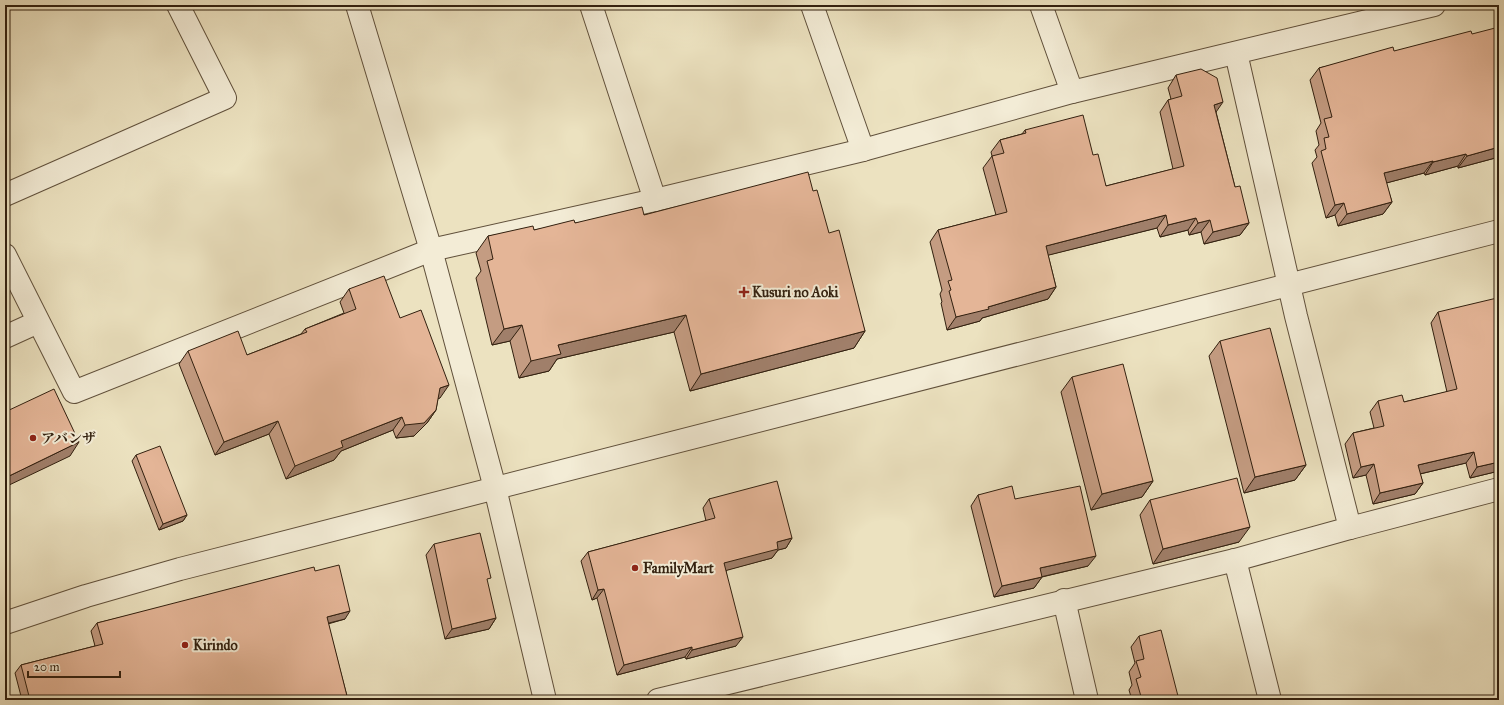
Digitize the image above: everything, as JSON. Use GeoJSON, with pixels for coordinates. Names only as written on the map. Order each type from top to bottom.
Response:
{"type":"FeatureCollection","features":[{"type":"Feature","properties":{"kind":"street"},"geometry":{"type":"LineString","coordinates":[[5,195],[224,98],[178,5]]}},
{"type":"Feature","properties":{"kind":"street"},"geometry":{"type":"LineString","coordinates":[[357,5],[431,250],[495,488],[545,700]]}},
{"type":"Feature","properties":{"kind":"street"},"geometry":{"type":"LineString","coordinates":[[591,5],[655,200]]}},
{"type":"Feature","properties":{"kind":"street"},"geometry":{"type":"LineString","coordinates":[[812,5],[863,150]]}},
{"type":"Feature","properties":{"kind":"street"},"geometry":{"type":"LineString","coordinates":[[1041,5],[1072,92]]}},
{"type":"Feature","properties":{"kind":"street"},"geometry":{"type":"LineString","coordinates":[[5,256],[74,392],[431,250],[655,200],[863,150],[1072,92],[1434,5]]}},
{"type":"Feature","properties":{"kind":"street"},"geometry":{"type":"LineString","coordinates":[[1236,53],[1288,285],[1350,528]]}},
{"type":"Feature","properties":{"kind":"street"},"geometry":{"type":"LineString","coordinates":[[5,623],[86,596],[180,569],[1499,231]]}},
{"type":"Feature","properties":{"kind":"street"},"geometry":{"type":"LineString","coordinates":[[5,337],[38,322]]}},
{"type":"Feature","properties":{"kind":"street"},"geometry":{"type":"LineString","coordinates":[[658,700],[1064,600],[1235,560],[1499,489]]}},
{"type":"Feature","properties":{"kind":"street"},"geometry":{"type":"LineString","coordinates":[[1235,560],[1270,700]]}},
{"type":"Feature","properties":{"kind":"street"},"geometry":{"type":"LineString","coordinates":[[1064,600],[1087,700]]}},
{"type":"Feature","properties":{"kind":"building"},"geometry":{"type":"Polygon","coordinates":[[[1499,27],[1499,147],[1467,156],[1466,154],[1384,173],[1392,202],[1347,214],[1344,203],[1335,205],[1321,151],[1326,149],[1324,138],[1329,137],[1324,119],[1332,117],[1319,68],[1393,47],[1394,51],[1471,31],[1472,34],[1499,27]]]}},
{"type":"Feature","properties":{"kind":"building"},"geometry":{"type":"Polygon","coordinates":[[[1201,69],[1217,78],[1223,102],[1214,105],[1235,187],[1240,186],[1249,223],[1213,232],[1210,220],[1198,223],[1196,218],[1168,225],[1166,215],[1046,246],[1056,287],[988,307],[989,309],[956,317],[949,291],[951,290],[948,281],[952,280],[938,230],[1007,212],[992,156],[1004,153],[1000,140],[1026,133],[1025,130],[1083,115],[1093,155],[1098,154],[1106,186],[1184,166],[1168,100],[1182,96],[1176,75],[1201,69]]]}},
{"type":"Feature","properties":{"kind":"building"},"geometry":{"type":"Polygon","coordinates":[[[808,172],[813,191],[817,190],[829,233],[839,230],[865,331],[701,374],[686,315],[558,345],[561,354],[531,361],[522,325],[504,329],[487,261],[493,259],[488,236],[533,226],[534,230],[574,220],[575,223],[642,207],[644,215],[808,172]]]}},
{"type":"Feature","properties":{"kind":"building"},"geometry":{"type":"Polygon","coordinates":[[[384,276],[400,318],[421,310],[449,385],[440,388],[436,410],[424,423],[405,425],[402,417],[341,441],[343,447],[295,466],[278,421],[224,442],[188,351],[238,331],[247,355],[307,332],[305,329],[356,309],[349,289],[384,276]]]}},
{"type":"Feature","properties":{"kind":"building"},"geometry":{"type":"Polygon","coordinates":[[[1497,298],[1499,304],[1499,462],[1477,467],[1474,452],[1418,465],[1423,483],[1380,493],[1374,464],[1361,467],[1353,433],[1384,426],[1378,401],[1402,395],[1404,402],[1457,389],[1438,312],[1497,298]]]}},
{"type":"Feature","properties":{"kind":"building"},"geometry":{"type":"Polygon","coordinates":[[[1270,328],[1306,465],[1255,477],[1220,341],[1270,328]]]}},
{"type":"Feature","properties":{"kind":"building"},"geometry":{"type":"Polygon","coordinates":[[[1123,364],[1153,481],[1102,494],[1072,377],[1123,364]]]}},
{"type":"Feature","properties":{"kind":"building","name":"アバンザ"},"geometry":{"type":"Polygon","coordinates":[[[54,389],[79,442],[5,478],[5,412],[54,389]]]}},
{"type":"Feature","properties":{"kind":"building"},"geometry":{"type":"Polygon","coordinates":[[[160,446],[187,515],[163,524],[136,455],[160,446]]]}},
{"type":"Feature","properties":{"kind":"building"},"geometry":{"type":"Polygon","coordinates":[[[1237,478],[1250,527],[1163,549],[1150,500],[1237,478]]]}},
{"type":"Feature","properties":{"kind":"building"},"geometry":{"type":"Polygon","coordinates":[[[777,481],[792,538],[777,542],[778,549],[724,563],[743,637],[692,650],[692,647],[624,665],[604,589],[598,590],[588,552],[715,518],[709,499],[777,481]]]}},
{"type":"Feature","properties":{"kind":"building"},"geometry":{"type":"Polygon","coordinates":[[[1012,486],[1015,499],[1080,486],[1096,556],[1040,568],[1042,577],[1002,586],[978,495],[1012,486]]]}},
{"type":"Feature","properties":{"kind":"building"},"geometry":{"type":"Polygon","coordinates":[[[480,533],[491,578],[487,579],[496,618],[452,629],[434,544],[480,533]]]}},
{"type":"Feature","properties":{"kind":"building"},"geometry":{"type":"Polygon","coordinates":[[[339,565],[350,611],[327,617],[348,700],[30,700],[21,665],[103,644],[97,623],[314,567],[315,571],[339,565]]]}},
{"type":"Feature","properties":{"kind":"building"},"geometry":{"type":"Polygon","coordinates":[[[1161,630],[1179,700],[1142,700],[1136,679],[1141,677],[1136,661],[1144,659],[1139,636],[1161,630]]]}},
{"type":"Feature","properties":{"kind":"place","name":"Kusuri no Aoki"},"geometry":{"type":"Point","coordinates":[744,292]}},
{"type":"Feature","properties":{"kind":"place","name":"アバンザ"},"geometry":{"type":"Point","coordinates":[33,438]}},
{"type":"Feature","properties":{"kind":"place","name":"FamilyMart"},"geometry":{"type":"Point","coordinates":[635,568]}},
{"type":"Feature","properties":{"kind":"place","name":"Kirindo"},"geometry":{"type":"Point","coordinates":[185,645]}}]}
